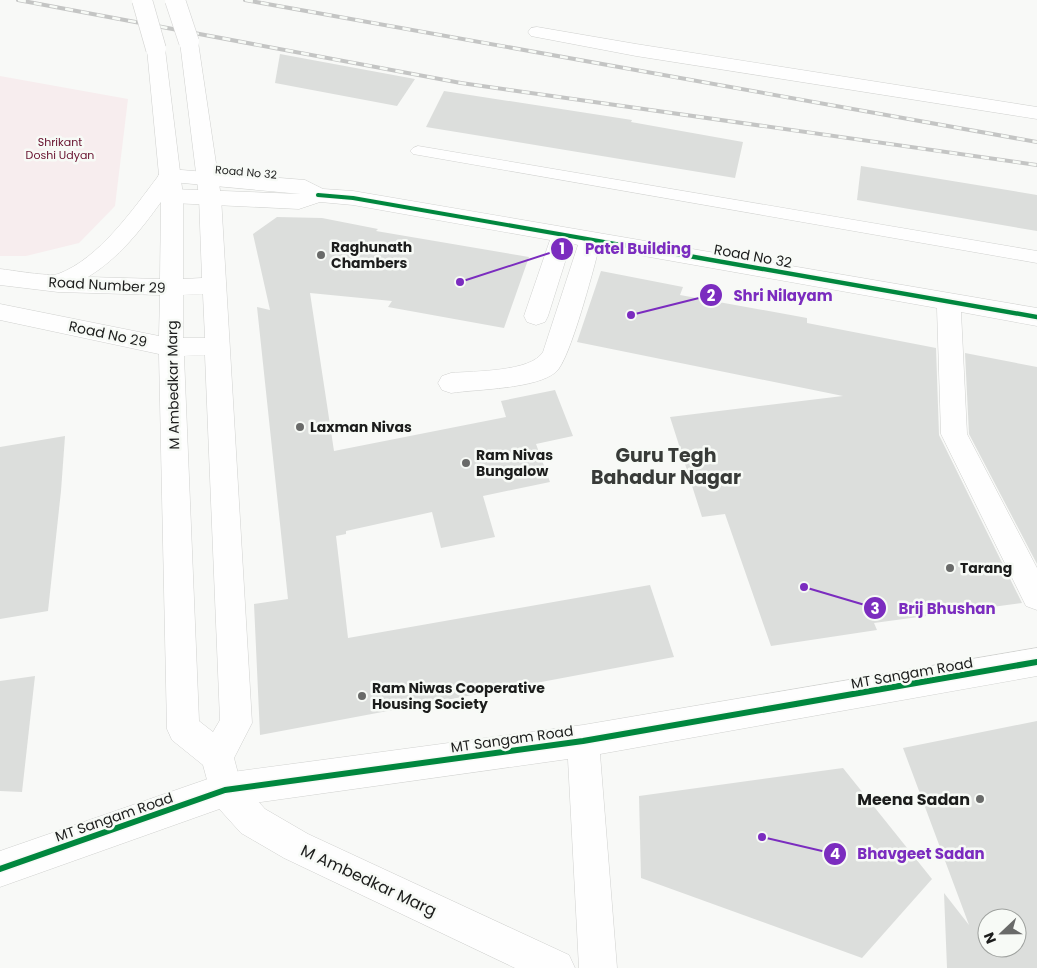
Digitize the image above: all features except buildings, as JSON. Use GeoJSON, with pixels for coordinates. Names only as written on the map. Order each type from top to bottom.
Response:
{"type":"FeatureCollection","features":[{"type":"Feature","properties":{"kind":"street","name":"M Ambedkar Marg"},"geometry":{"type":"LineString","coordinates":[[142,0],[156,49],[171,186],[171,348],[183,729],[217,756],[225,790],[253,821],[296,846],[556,968]]}},
{"type":"Feature","properties":{"kind":"street"},"geometry":{"type":"LineString","coordinates":[[175,0],[189,42],[209,188],[236,723],[217,756]]}},
{"type":"Feature","properties":{"kind":"street"},"geometry":{"type":"LineString","coordinates":[[537,32],[636,50],[1037,113]]}},
{"type":"Feature","properties":{"kind":"street"},"geometry":{"type":"LineString","coordinates":[[58,284],[97,261],[171,186]]}},
{"type":"Feature","properties":{"kind":"street","name":"Road No 32"},"geometry":{"type":"LineString","coordinates":[[171,186],[209,188],[305,187],[318,195],[352,198],[1037,317]]}},
{"type":"Feature","properties":{"kind":"street"},"geometry":{"type":"LineString","coordinates":[[536,316],[563,235]]}},
{"type":"Feature","properties":{"kind":"street"},"geometry":{"type":"LineString","coordinates":[[579,326],[597,241]]}},
{"type":"Feature","properties":{"kind":"street"},"geometry":{"type":"LineString","coordinates":[[451,383],[530,374],[548,365],[555,354],[597,241]]}},
{"type":"Feature","properties":{"kind":"street","name":"Road Number 29"},"geometry":{"type":"LineString","coordinates":[[0,277],[58,284],[171,288],[214,286]]}},
{"type":"Feature","properties":{"kind":"street"},"geometry":{"type":"LineString","coordinates":[[949,301],[954,434],[1037,597]]}},
{"type":"Feature","properties":{"kind":"street","name":"Road No 29"},"geometry":{"type":"LineString","coordinates":[[0,312],[171,348],[217,346]]}},
{"type":"Feature","properties":{"kind":"street","name":"MT Sangam Road"},"geometry":{"type":"LineString","coordinates":[[0,870],[225,790],[583,741],[1037,662]]}},
{"type":"Feature","properties":{"kind":"street"},"geometry":{"type":"LineString","coordinates":[[583,741],[598,968]]}},
{"type":"Feature","properties":{"kind":"lane"},"geometry":{"type":"LineString","coordinates":[[418,151],[1037,257]]}},
{"type":"Feature","properties":{"kind":"green space","name":"Shrikant Doshi Udyan"},"geometry":{"type":"Polygon","coordinates":[[[0,76],[128,99],[115,206],[79,243],[26,256],[0,256],[0,76]]]}},
{"type":"Feature","properties":{"kind":"railway"},"geometry":{"type":"LineString","coordinates":[[18,0],[461,83],[1037,165]]}},
{"type":"Feature","properties":{"kind":"railway"},"geometry":{"type":"LineString","coordinates":[[245,0],[1037,142]]}},
{"type":"Feature","properties":{"kind":"cycle path"},"geometry":{"type":"LineString","coordinates":[[318,195],[353,198],[1037,317]]}},
{"type":"Feature","properties":{"kind":"cycle path"},"geometry":{"type":"LineString","coordinates":[[0,869],[225,790],[583,741],[1037,662]]}},
{"type":"Feature","properties":{"kind":"place","name":"Raghunath Chambers"},"geometry":{"type":"Point","coordinates":[321,255]}},
{"type":"Feature","properties":{"kind":"place","name":"Patel Building"},"geometry":{"type":"Point","coordinates":[460,282]}},
{"type":"Feature","properties":{"kind":"place","name":"Shri Nilayam"},"geometry":{"type":"Point","coordinates":[631,315]}},
{"type":"Feature","properties":{"kind":"place","name":"Laxman Nivas"},"geometry":{"type":"Point","coordinates":[300,427]}},
{"type":"Feature","properties":{"kind":"place","name":"Ram Nivas Bungalow"},"geometry":{"type":"Point","coordinates":[466,463]}},
{"type":"Feature","properties":{"kind":"place","name":"Tarang"},"geometry":{"type":"Point","coordinates":[950,568]}},
{"type":"Feature","properties":{"kind":"place","name":"Brij Bhushan"},"geometry":{"type":"Point","coordinates":[804,587]}},
{"type":"Feature","properties":{"kind":"place","name":"Ram Niwas Cooperative Housing Society"},"geometry":{"type":"Point","coordinates":[362,696]}},
{"type":"Feature","properties":{"kind":"place","name":"Meena Sadan"},"geometry":{"type":"Point","coordinates":[980,799]}},
{"type":"Feature","properties":{"kind":"place","name":"Bhavgeet Sadan"},"geometry":{"type":"Point","coordinates":[762,837]}},
{"type":"Feature","properties":{"kind":"district","name":"Guru Tegh Bahadur Nagar"},"geometry":{"type":"Point","coordinates":[666,466]}}]}
